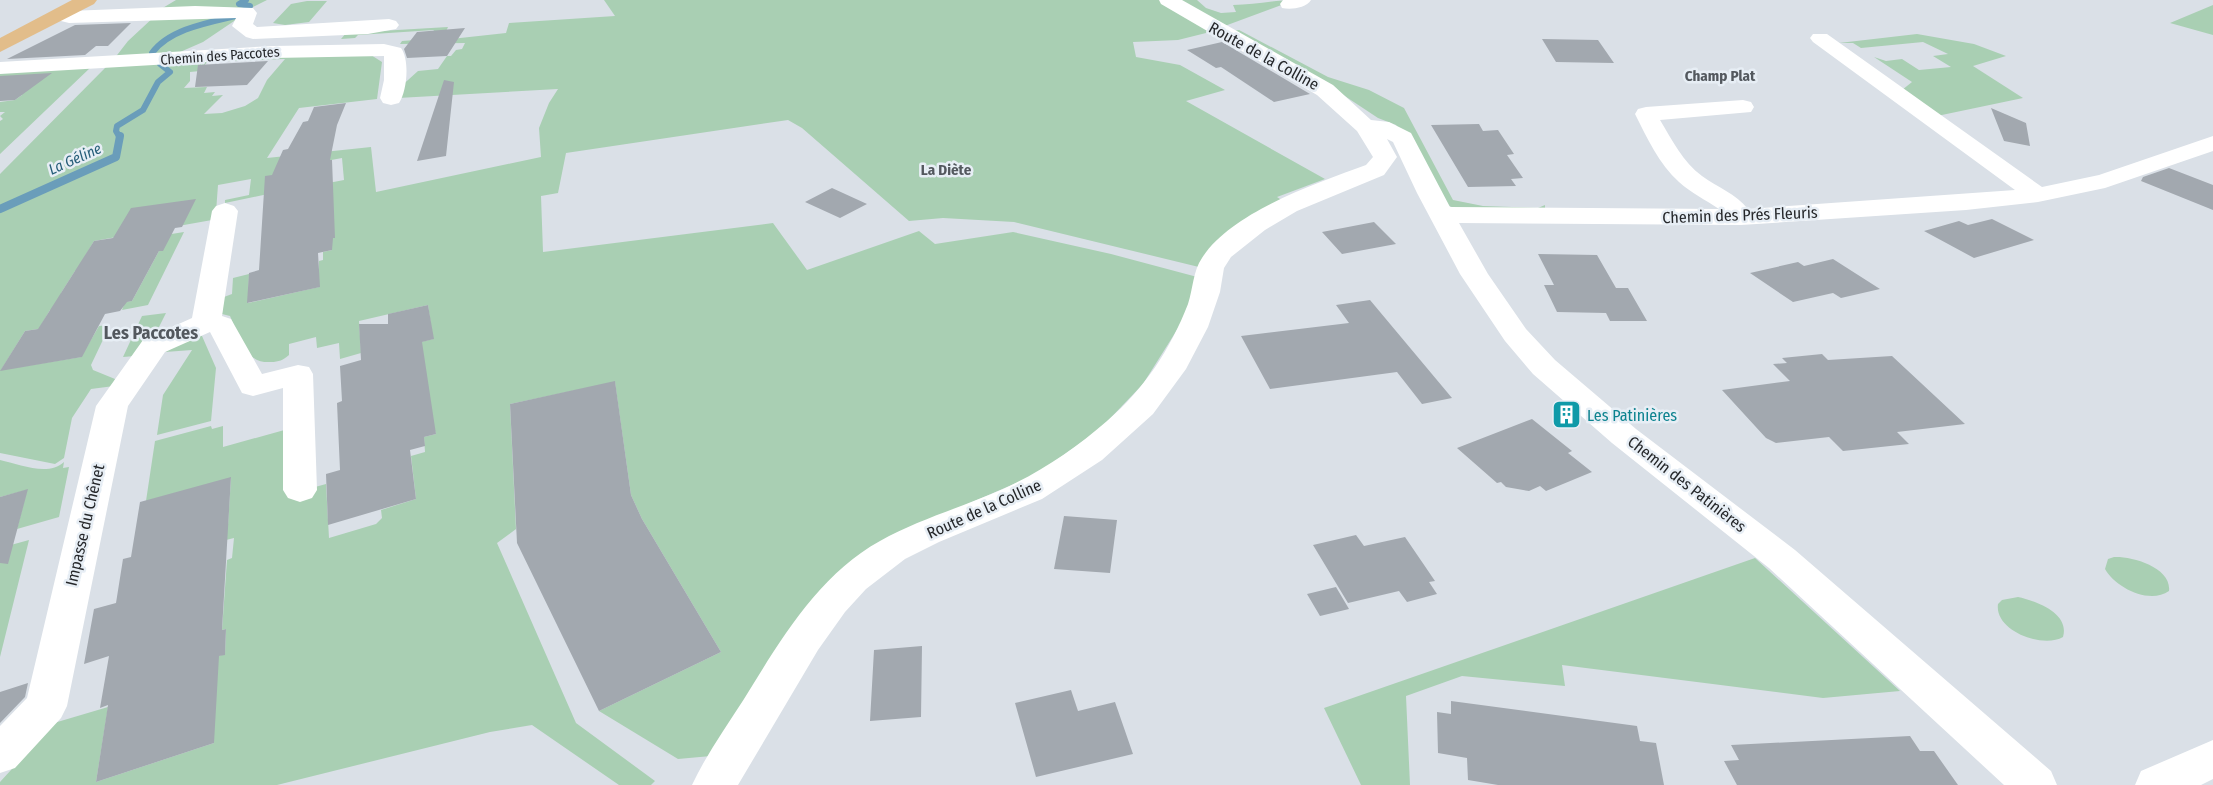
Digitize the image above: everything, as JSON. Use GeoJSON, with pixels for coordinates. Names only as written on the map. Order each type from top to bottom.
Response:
{"type":"FeatureCollection","features":[{"type":"Feature","properties":{"kind":"main road"},"geometry":{"type":"LineString","coordinates":[[0,46],[87,0]]}},
{"type":"Feature","properties":{"kind":"street","name":"Route de la Colline"},"geometry":{"type":"LineString","coordinates":[[714,785],[772,689],[820,616],[855,578],[876,561],[909,542],[1015,498],[1050,480],[1089,453],[1130,417],[1159,387],[1187,343],[1208,286],[1213,261],[1219,255],[1258,222],[1286,206],[1310,194],[1375,170],[1381,165],[1385,157],[1384,152],[1365,126],[1333,97],[1299,73],[1168,0]]}},
{"type":"Feature","properties":{"kind":"street"},"geometry":{"type":"LineString","coordinates":[[60,15],[246,12],[248,13],[242,26],[253,33],[389,25]]}},
{"type":"Feature","properties":{"kind":"street"},"geometry":{"type":"LineString","coordinates":[[1820,38],[2038,195]]}},
{"type":"Feature","properties":{"kind":"street","name":"Chemin des Paccotes"},"geometry":{"type":"LineString","coordinates":[[0,68],[273,52],[384,50],[394,52],[395,80],[391,98]]}},
{"type":"Feature","properties":{"kind":"street"},"geometry":{"type":"LineString","coordinates":[[1741,217],[1735,207],[1688,177],[1666,151],[1646,114],[1743,107]]}},
{"type":"Feature","properties":{"kind":"street","name":"Chemin des Patinières"},"geometry":{"type":"LineString","coordinates":[[1365,126],[1381,127],[1403,138],[1441,216],[1474,274],[1515,335],[1552,375],[1624,436],[1782,559],[2035,785]]}},
{"type":"Feature","properties":{"kind":"street","name":"Chemin des Prés Fleuris"},"geometry":{"type":"LineString","coordinates":[[1441,216],[1741,217],[1921,206],[2038,195],[2105,181],[2213,143]]}},
{"type":"Feature","properties":{"kind":"street"},"geometry":{"type":"LineString","coordinates":[[225,211],[206,324],[221,325],[253,386],[298,374],[300,490]]}},
{"type":"Feature","properties":{"kind":"street","name":"Impasse du Chênet"},"geometry":{"type":"LineString","coordinates":[[0,755],[46,706],[112,406],[154,346],[191,328],[206,324]]}},
{"type":"Feature","properties":{"kind":"street"},"geometry":{"type":"LineString","coordinates":[[2157,785],[2213,759]]}},
{"type":"Feature","properties":{"kind":"green space"},"geometry":{"type":"Polygon","coordinates":[[[176,0],[267,0],[249,9],[161,9],[176,0]]]}},
{"type":"Feature","properties":{"kind":"green space"},"geometry":{"type":"Polygon","coordinates":[[[604,0],[1160,0],[1214,31],[1178,40],[1133,42],[1136,57],[1180,65],[1225,90],[1186,101],[1325,179],[1277,197],[1283,201],[1203,268],[1014,222],[943,218],[909,221],[802,128],[788,120],[566,153],[558,193],[541,196],[543,252],[773,223],[807,270],[919,231],[935,244],[1013,232],[1111,254],[1201,278],[1192,306],[1143,384],[1100,429],[1037,474],[896,535],[711,756],[678,759],[599,711],[721,652],[642,519],[631,495],[615,382],[510,404],[516,529],[497,543],[576,723],[655,781],[651,785],[619,785],[532,725],[490,732],[277,785],[0,785],[0,782],[54,723],[108,707],[96,782],[214,743],[212,658],[225,654],[226,629],[222,630],[227,560],[232,558],[234,538],[222,541],[228,525],[231,478],[146,501],[155,441],[211,426],[212,429],[223,426],[223,447],[288,429],[286,495],[326,484],[329,538],[376,524],[382,518],[381,510],[416,499],[411,456],[425,452],[424,437],[436,434],[409,345],[433,339],[428,305],[359,321],[361,353],[340,359],[339,343],[317,348],[316,337],[289,344],[289,355],[274,362],[262,361],[249,354],[230,316],[222,314],[224,297],[232,294],[233,278],[249,274],[248,303],[319,287],[319,261],[323,260],[323,252],[332,250],[323,184],[344,180],[342,158],[283,169],[282,191],[225,203],[225,200],[249,195],[251,179],[218,185],[216,212],[212,220],[94,241],[85,256],[85,269],[75,271],[61,293],[61,309],[50,310],[40,327],[57,326],[25,331],[1,370],[81,357],[99,326],[110,325],[91,365],[93,370],[115,379],[114,386],[91,389],[72,418],[64,458],[55,464],[0,453],[0,174],[107,66],[194,60],[192,64],[207,62],[200,71],[190,72],[190,81],[184,88],[207,87],[204,93],[215,92],[212,96],[223,95],[204,114],[222,113],[245,106],[258,98],[267,80],[285,59],[228,61],[230,58],[371,55],[382,62],[377,99],[299,108],[267,158],[371,147],[376,192],[541,157],[539,128],[549,103],[558,89],[398,98],[398,89],[418,71],[438,69],[447,56],[462,49],[465,43],[400,44],[402,41],[429,39],[434,30],[358,35],[355,38],[341,39],[346,33],[448,27],[442,40],[506,33],[509,23],[615,16],[604,0]]]}},
{"type":"Feature","properties":{"kind":"green space"},"geometry":{"type":"Polygon","coordinates":[[[1176,0],[1197,0],[1206,8],[1221,13],[1236,12],[1233,5],[1295,0],[1222,27],[1176,0]]]}},
{"type":"Feature","properties":{"kind":"green space"},"geometry":{"type":"Polygon","coordinates":[[[327,1],[309,22],[285,25],[273,23],[291,4],[327,1]]]}},
{"type":"Feature","properties":{"kind":"green space"},"geometry":{"type":"Polygon","coordinates":[[[2213,5],[2213,35],[2170,23],[2213,5]]]}},
{"type":"Feature","properties":{"kind":"green space"},"geometry":{"type":"Polygon","coordinates":[[[156,15],[243,15],[203,42],[171,56],[114,59],[128,41],[156,15]]]}},
{"type":"Feature","properties":{"kind":"green space"},"geometry":{"type":"Polygon","coordinates":[[[1239,30],[1328,77],[1369,90],[1404,108],[1453,200],[1483,206],[1538,208],[1545,205],[1545,208],[1540,210],[1454,208],[1447,205],[1396,125],[1378,118],[1310,73],[1233,31],[1239,30]]]}},
{"type":"Feature","properties":{"kind":"green space"},"geometry":{"type":"Polygon","coordinates":[[[1917,34],[1974,44],[2006,56],[1973,66],[2023,98],[1937,116],[1902,90],[1912,82],[1874,57],[1886,61],[1902,59],[1919,70],[1951,67],[1933,56],[1948,54],[1923,42],[1861,48],[1853,43],[1839,43],[1917,34]]]}},
{"type":"Feature","properties":{"kind":"green space"},"geometry":{"type":"Polygon","coordinates":[[[91,67],[0,154],[0,121],[3,119],[0,116],[5,112],[0,112],[0,102],[15,100],[22,95],[0,96],[0,71],[91,67]]]}},
{"type":"Feature","properties":{"kind":"green space"},"geometry":{"type":"Polygon","coordinates":[[[184,232],[148,305],[122,310],[125,302],[132,301],[159,251],[163,250],[159,236],[184,232]]]}},
{"type":"Feature","properties":{"kind":"green space"},"geometry":{"type":"Polygon","coordinates":[[[166,313],[158,329],[160,335],[135,356],[123,357],[142,316],[166,313]]]}},
{"type":"Feature","properties":{"kind":"green space"},"geometry":{"type":"Polygon","coordinates":[[[197,335],[202,336],[216,368],[211,421],[157,435],[163,395],[192,350],[165,352],[197,335]]]}},
{"type":"Feature","properties":{"kind":"green space"},"geometry":{"type":"Polygon","coordinates":[[[0,460],[42,469],[50,469],[64,462],[63,468],[69,467],[59,517],[17,529],[27,490],[0,497],[0,460]]]}},
{"type":"Feature","properties":{"kind":"green space"},"geometry":{"type":"Polygon","coordinates":[[[29,540],[0,657],[0,548],[29,540]]]}},
{"type":"Feature","properties":{"kind":"green space"},"geometry":{"type":"Polygon","coordinates":[[[2114,557],[2140,561],[2157,569],[2164,575],[2169,591],[2152,596],[2124,588],[2105,569],[2108,559],[2114,557]]]}},
{"type":"Feature","properties":{"kind":"green space"},"geometry":{"type":"Polygon","coordinates":[[[1755,558],[1900,691],[1823,698],[1562,665],[1565,686],[1462,676],[1406,696],[1410,785],[1361,785],[1324,708],[1755,558]]]}},
{"type":"Feature","properties":{"kind":"green space"},"geometry":{"type":"Polygon","coordinates":[[[2018,597],[2042,605],[2057,615],[2064,629],[2063,637],[2044,641],[2033,639],[2021,635],[2004,622],[1999,614],[1998,604],[2002,600],[2018,597]]]}},
{"type":"Feature","properties":{"kind":"building"},"geometry":{"type":"Polygon","coordinates":[[[131,23],[108,46],[96,46],[85,55],[7,59],[75,25],[131,23]]]}},
{"type":"Feature","properties":{"kind":"building"},"geometry":{"type":"Polygon","coordinates":[[[465,28],[447,56],[407,58],[404,49],[417,32],[465,28]]]}},
{"type":"Feature","properties":{"kind":"building"},"geometry":{"type":"Polygon","coordinates":[[[1542,39],[1598,40],[1614,63],[1556,62],[1542,39]]]}},
{"type":"Feature","properties":{"kind":"building"},"geometry":{"type":"Polygon","coordinates":[[[1222,42],[1310,94],[1274,102],[1221,67],[1216,68],[1187,50],[1222,42]]]}},
{"type":"Feature","properties":{"kind":"building"},"geometry":{"type":"Polygon","coordinates":[[[268,61],[247,85],[195,87],[198,65],[268,61]]]}},
{"type":"Feature","properties":{"kind":"building"},"geometry":{"type":"Polygon","coordinates":[[[52,73],[15,100],[0,101],[0,76],[52,73]]]}},
{"type":"Feature","properties":{"kind":"building"},"geometry":{"type":"Polygon","coordinates":[[[444,80],[454,82],[446,156],[417,161],[444,80]]]}},
{"type":"Feature","properties":{"kind":"building"},"geometry":{"type":"Polygon","coordinates":[[[346,103],[337,125],[330,160],[332,160],[335,238],[333,238],[332,250],[318,253],[320,287],[247,303],[249,273],[259,270],[265,176],[272,175],[283,150],[288,149],[303,122],[308,121],[314,107],[346,103]]]}},
{"type":"Feature","properties":{"kind":"building"},"geometry":{"type":"Polygon","coordinates":[[[1991,108],[2026,123],[2030,146],[2004,141],[1991,108]]]}},
{"type":"Feature","properties":{"kind":"building"},"geometry":{"type":"Polygon","coordinates":[[[1479,124],[1483,131],[1498,130],[1514,154],[1507,155],[1523,178],[1511,179],[1516,186],[1468,187],[1431,125],[1479,124]]]}},
{"type":"Feature","properties":{"kind":"building"},"geometry":{"type":"Polygon","coordinates":[[[2169,168],[2213,185],[2213,210],[2141,181],[2143,177],[2169,168]]]}},
{"type":"Feature","properties":{"kind":"building"},"geometry":{"type":"Polygon","coordinates":[[[832,188],[867,204],[840,218],[805,202],[832,188]]]}},
{"type":"Feature","properties":{"kind":"building"},"geometry":{"type":"Polygon","coordinates":[[[196,199],[182,227],[175,228],[163,251],[159,251],[132,301],[127,302],[120,311],[105,314],[82,357],[0,371],[25,331],[38,329],[94,241],[113,238],[131,208],[196,199]]]}},
{"type":"Feature","properties":{"kind":"building"},"geometry":{"type":"Polygon","coordinates":[[[1992,219],[2034,240],[1974,258],[1924,231],[1959,221],[1968,225],[1992,219]]]}},
{"type":"Feature","properties":{"kind":"building"},"geometry":{"type":"Polygon","coordinates":[[[1374,222],[1396,244],[1342,254],[1322,232],[1374,222]]]}},
{"type":"Feature","properties":{"kind":"building"},"geometry":{"type":"Polygon","coordinates":[[[1538,254],[1597,255],[1616,288],[1628,288],[1647,321],[1610,321],[1606,313],[1557,312],[1544,285],[1554,285],[1538,254]]]}},
{"type":"Feature","properties":{"kind":"building"},"geometry":{"type":"Polygon","coordinates":[[[1833,259],[1880,289],[1841,298],[1833,293],[1793,302],[1750,273],[1798,262],[1804,266],[1833,259]]]}},
{"type":"Feature","properties":{"kind":"building"},"geometry":{"type":"Polygon","coordinates":[[[1370,300],[1452,398],[1422,404],[1397,372],[1270,389],[1241,336],[1349,323],[1336,305],[1370,300]]]}},
{"type":"Feature","properties":{"kind":"building"},"geometry":{"type":"Polygon","coordinates":[[[428,305],[434,339],[422,342],[436,434],[424,437],[425,446],[410,450],[416,499],[328,525],[326,474],[340,470],[337,403],[342,401],[340,366],[361,360],[359,324],[388,324],[388,314],[428,305]]]}},
{"type":"Feature","properties":{"kind":"building"},"geometry":{"type":"Polygon","coordinates":[[[1822,354],[1828,360],[1892,356],[1965,424],[1897,432],[1909,444],[1843,451],[1829,437],[1776,443],[1766,438],[1722,390],[1790,381],[1773,364],[1787,363],[1782,358],[1822,354]]]}},
{"type":"Feature","properties":{"kind":"building"},"geometry":{"type":"Polygon","coordinates":[[[615,381],[631,495],[642,519],[721,652],[599,711],[517,543],[510,404],[615,381]]]}},
{"type":"Feature","properties":{"kind":"building"},"geometry":{"type":"Polygon","coordinates":[[[1532,419],[1572,451],[1568,453],[1592,472],[1546,491],[1540,486],[1529,491],[1506,487],[1501,482],[1497,483],[1457,448],[1532,419]]]}},
{"type":"Feature","properties":{"kind":"building"},"geometry":{"type":"Polygon","coordinates":[[[231,477],[222,630],[226,629],[225,655],[219,656],[214,743],[96,782],[108,705],[100,708],[109,656],[84,664],[94,609],[116,603],[123,559],[131,557],[140,502],[231,477]]]}},
{"type":"Feature","properties":{"kind":"building"},"geometry":{"type":"Polygon","coordinates":[[[28,489],[8,564],[0,563],[0,497],[28,489]]]}},
{"type":"Feature","properties":{"kind":"building"},"geometry":{"type":"Polygon","coordinates":[[[1064,516],[1117,520],[1110,573],[1054,569],[1064,516]]]}},
{"type":"Feature","properties":{"kind":"building"},"geometry":{"type":"Polygon","coordinates":[[[1356,535],[1364,546],[1405,537],[1435,581],[1429,582],[1437,594],[1407,602],[1399,591],[1348,603],[1313,545],[1356,535]]]}},
{"type":"Feature","properties":{"kind":"building"},"geometry":{"type":"Polygon","coordinates":[[[1336,587],[1349,609],[1320,616],[1307,594],[1336,587]]]}},
{"type":"Feature","properties":{"kind":"building"},"geometry":{"type":"Polygon","coordinates":[[[922,646],[921,717],[870,721],[874,650],[922,646]]]}},
{"type":"Feature","properties":{"kind":"building"},"geometry":{"type":"Polygon","coordinates":[[[28,683],[25,697],[0,723],[0,692],[28,683]]]}},
{"type":"Feature","properties":{"kind":"building"},"geometry":{"type":"Polygon","coordinates":[[[1071,690],[1078,711],[1115,702],[1133,754],[1036,777],[1015,703],[1071,690]]]}},
{"type":"Feature","properties":{"kind":"building"},"geometry":{"type":"Polygon","coordinates":[[[1451,701],[1637,726],[1640,741],[1656,743],[1664,785],[1498,785],[1468,780],[1467,758],[1438,753],[1437,712],[1451,714],[1451,701]]]}},
{"type":"Feature","properties":{"kind":"building"},"geometry":{"type":"Polygon","coordinates":[[[1910,736],[1920,751],[1934,751],[1958,785],[1737,785],[1724,761],[1739,760],[1731,745],[1910,736]]]}},
{"type":"Feature","properties":{"kind":"waterway","name":"La Géline"},"geometry":{"type":"LineString","coordinates":[[246,0],[239,4],[250,6],[248,9]]}},
{"type":"Feature","properties":{"kind":"waterway","name":"La Géline"},"geometry":{"type":"LineString","coordinates":[[153,57],[152,53],[160,44],[180,32],[240,15]]}},
{"type":"Feature","properties":{"kind":"waterway","name":"La Géline"},"geometry":{"type":"LineString","coordinates":[[120,138],[116,131],[117,126],[143,110],[158,82],[170,72],[160,64]]}},
{"type":"Feature","properties":{"kind":"waterway","name":"La Géline"},"geometry":{"type":"LineString","coordinates":[[0,209],[116,157],[120,138]]}},
{"type":"Feature","properties":{"kind":"place","name":"Les Patinières"},"geometry":{"type":"Point","coordinates":[1566,415]}},
{"type":"Feature","properties":{"kind":"district","name":"Champ Plat"},"geometry":{"type":"Point","coordinates":[1720,76]}},
{"type":"Feature","properties":{"kind":"district","name":"La Diète"},"geometry":{"type":"Point","coordinates":[946,170]}},
{"type":"Feature","properties":{"kind":"district","name":"Les Paccotes"},"geometry":{"type":"Point","coordinates":[151,333]}}]}
